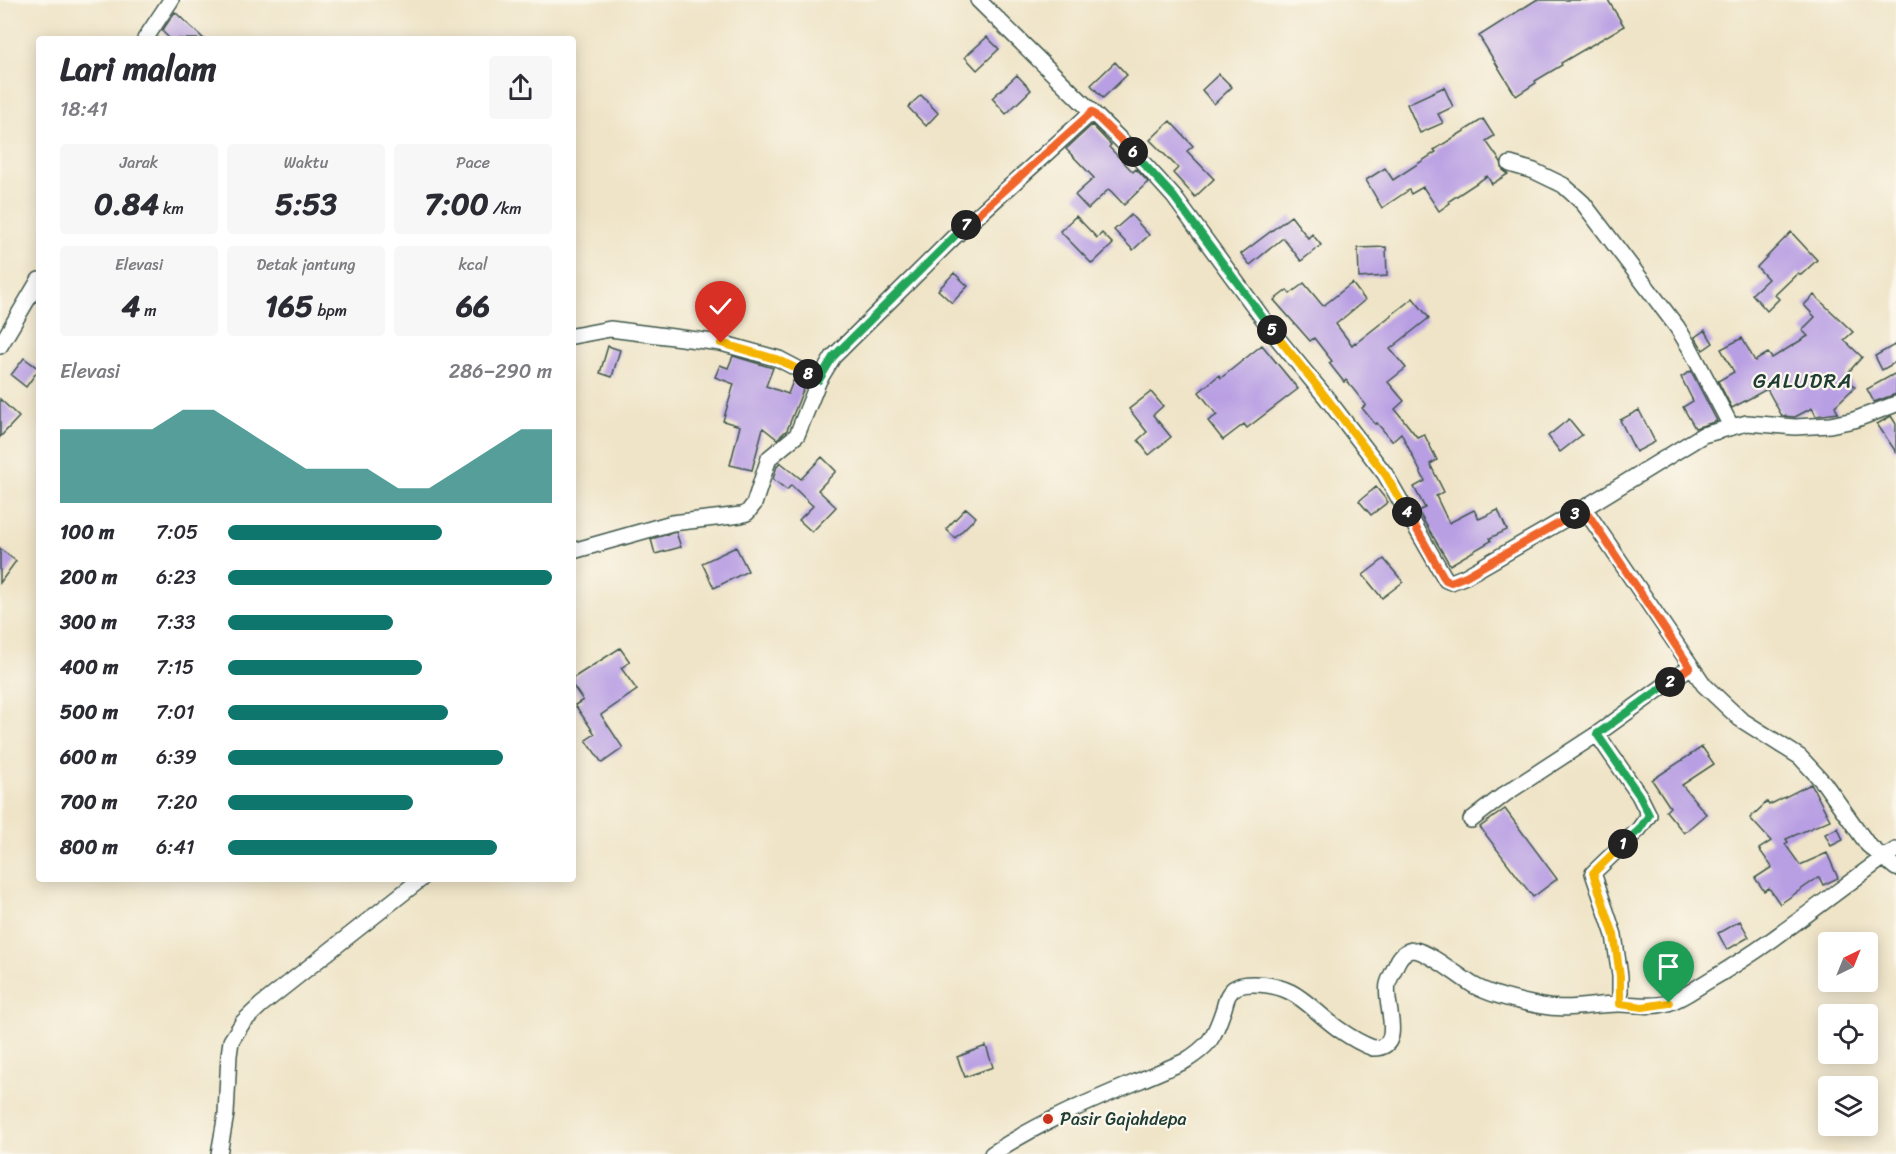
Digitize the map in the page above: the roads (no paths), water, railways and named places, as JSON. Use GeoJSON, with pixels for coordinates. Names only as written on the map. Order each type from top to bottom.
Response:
{"type":"FeatureCollection","features":[{"type":"Feature","properties":{"kind":"street"},"geometry":{"type":"LineString","coordinates":[[147,36],[171,0]]}},
{"type":"Feature","properties":{"kind":"street"},"geometry":{"type":"LineString","coordinates":[[978,0],[1136,155],[1174,197],[1278,339],[1385,474],[1446,580],[1451,582],[1466,576],[1584,508],[1703,435],[1747,423],[1795,427],[1830,425],[1854,420],[1896,404]]}},
{"type":"Feature","properties":{"kind":"street"},"geometry":{"type":"LineString","coordinates":[[576,550],[672,523],[747,513],[754,504],[769,458],[799,432],[819,380],[833,357],[953,237],[1092,112]]}},
{"type":"Feature","properties":{"kind":"street"},"geometry":{"type":"LineString","coordinates":[[1510,164],[1534,171],[1563,184],[1583,203],[1677,327],[1731,426]]}},
{"type":"Feature","properties":{"kind":"street"},"geometry":{"type":"LineString","coordinates":[[0,346],[36,285]]}},
{"type":"Feature","properties":{"kind":"street"},"geometry":{"type":"LineString","coordinates":[[576,336],[610,330],[721,343],[779,360],[819,380]]}},
{"type":"Feature","properties":{"kind":"street"},"geometry":{"type":"LineString","coordinates":[[1584,508],[1704,686],[1740,719],[1780,743],[1805,762],[1824,783],[1868,845],[1889,854],[1896,867]]}},
{"type":"Feature","properties":{"kind":"street"},"geometry":{"type":"LineString","coordinates":[[1471,820],[1505,794],[1597,734],[1690,667]]}},
{"type":"Feature","properties":{"kind":"street"},"geometry":{"type":"LineString","coordinates":[[1597,734],[1639,795],[1649,815],[1639,830],[1593,873],[1614,935],[1620,976],[1620,1004]]}},
{"type":"Feature","properties":{"kind":"street"},"geometry":{"type":"LineString","coordinates":[[992,1154],[1013,1140],[1073,1109],[1185,1061],[1198,1053],[1208,1044],[1217,1028],[1229,993],[1239,985],[1276,986],[1298,995],[1341,1031],[1373,1048],[1385,1045],[1391,1038],[1388,985],[1400,957],[1414,950],[1474,986],[1501,996],[1544,1006],[1580,1007],[1620,1004],[1643,1007],[1669,1003],[1744,960],[1889,854]]}},
{"type":"Feature","properties":{"kind":"street"},"geometry":{"type":"LineString","coordinates":[[219,1154],[226,1114],[228,1055],[231,1041],[243,1022],[261,1005],[417,882]]}},
{"type":"Feature","properties":{"kind":"place","name":"Pasir Gajahdepa"},"geometry":{"type":"Point","coordinates":[1048,1119]}},
{"type":"Feature","properties":{"kind":"district","name":"GALUDRA"},"geometry":{"type":"Point","coordinates":[1803,381]}}]}
